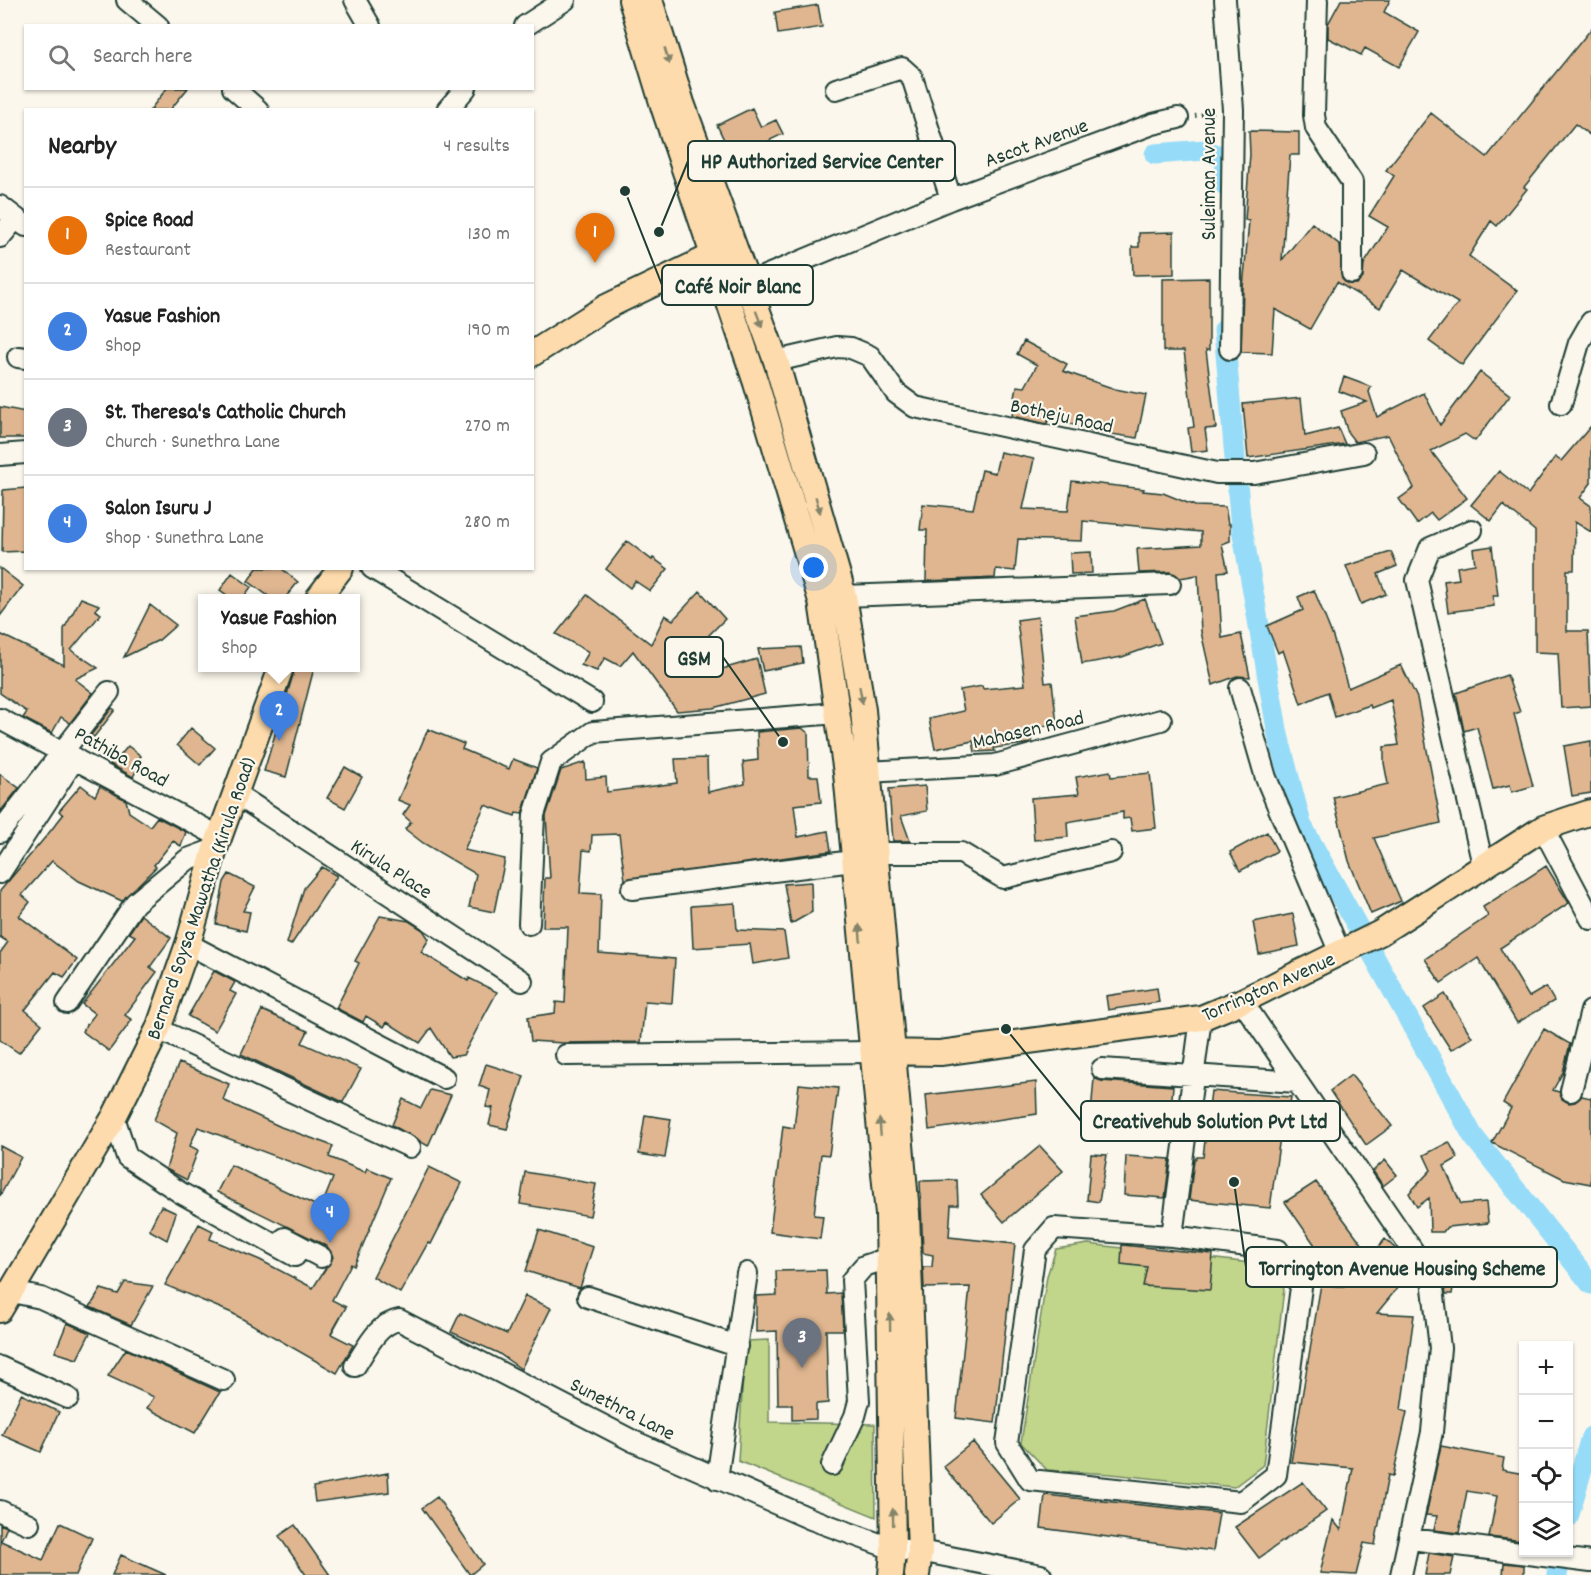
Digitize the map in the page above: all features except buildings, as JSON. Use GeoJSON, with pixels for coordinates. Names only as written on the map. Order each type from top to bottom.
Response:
{"type":"FeatureCollection","features":[{"type":"Feature","properties":{"kind":"main road"},"geometry":{"type":"LineString","coordinates":[[631,0],[664,109],[724,252],[746,284],[776,361],[844,596],[863,710],[867,772],[877,853],[889,1258],[894,1549],[891,1575]]}},
{"type":"Feature","properties":{"kind":"main road"},"geometry":{"type":"LineString","coordinates":[[650,0],[682,103],[821,601],[838,713],[853,861],[907,1214],[920,1551],[917,1575]]}},
{"type":"Feature","properties":{"kind":"main road"},"geometry":{"type":"LineString","coordinates":[[534,353],[606,307],[724,252]]}},
{"type":"Feature","properties":{"kind":"main road"},"geometry":{"type":"LineString","coordinates":[[321,594],[339,570]]}},
{"type":"Feature","properties":{"kind":"main road","name":"Bernard Soysa Mawatha (Kirula Road)"},"geometry":{"type":"LineString","coordinates":[[6,1301],[114,1118],[158,1029],[188,944],[217,843],[280,672]]}},
{"type":"Feature","properties":{"kind":"main road","name":"Torrington Avenue"},"geometry":{"type":"LineString","coordinates":[[883,1052],[940,1053],[1201,1018],[1242,1001],[1380,933],[1543,828],[1591,812]]}},
{"type":"Feature","properties":{"kind":"street"},"geometry":{"type":"LineString","coordinates":[[127,0],[156,24]]}},
{"type":"Feature","properties":{"kind":"street"},"geometry":{"type":"LineString","coordinates":[[355,0],[369,24]]}},
{"type":"Feature","properties":{"kind":"street"},"geometry":{"type":"LineString","coordinates":[[528,24],[565,0]]}},
{"type":"Feature","properties":{"kind":"street","name":"Suleiman Avenue"},"geometry":{"type":"LineString","coordinates":[[1225,0],[1233,110],[1230,349]]}},
{"type":"Feature","properties":{"kind":"street"},"geometry":{"type":"LineString","coordinates":[[1317,0],[1314,115],[1316,128],[1352,182],[1352,273]]}},
{"type":"Feature","properties":{"kind":"street"},"geometry":{"type":"LineString","coordinates":[[836,89],[902,68],[912,77],[951,199]]}},
{"type":"Feature","properties":{"kind":"street"},"geometry":{"type":"LineString","coordinates":[[235,90],[256,108]]}},
{"type":"Feature","properties":{"kind":"street"},"geometry":{"type":"LineString","coordinates":[[449,108],[464,90]]}},
{"type":"Feature","properties":{"kind":"street","name":"Ascot Avenue"},"geometry":{"type":"LineString","coordinates":[[746,284],[951,199],[1153,124],[1178,118]]}},
{"type":"Feature","properties":{"kind":"street"},"geometry":{"type":"LineString","coordinates":[[0,237],[14,217]]}},
{"type":"Feature","properties":{"kind":"street"},"geometry":{"type":"LineString","coordinates":[[1561,404],[1579,343],[1591,322]]}},
{"type":"Feature","properties":{"kind":"street","name":"Botheju Road"},"geometry":{"type":"LineString","coordinates":[[776,361],[837,347],[851,348],[870,356],[896,393],[915,407],[1217,473],[1254,473],[1364,453]]}},
{"type":"Feature","properties":{"kind":"street"},"geometry":{"type":"LineString","coordinates":[[0,455],[24,453]]}},
{"type":"Feature","properties":{"kind":"street"},"geometry":{"type":"LineString","coordinates":[[1472,530],[1430,549],[1417,580],[1483,865]]}},
{"type":"Feature","properties":{"kind":"street"},"geometry":{"type":"LineString","coordinates":[[375,570],[592,702]]}},
{"type":"Feature","properties":{"kind":"street"},"geometry":{"type":"LineString","coordinates":[[844,596],[1170,584]]}},
{"type":"Feature","properties":{"kind":"street"},"geometry":{"type":"LineString","coordinates":[[1240,688],[1266,778],[1340,953]]}},
{"type":"Feature","properties":{"kind":"street"},"geometry":{"type":"LineString","coordinates":[[0,873],[69,754],[109,692]]}},
{"type":"Feature","properties":{"kind":"street"},"geometry":{"type":"LineString","coordinates":[[529,924],[534,815],[551,762],[592,732],[838,713]]}},
{"type":"Feature","properties":{"kind":"street","name":"Pathiba Road"},"geometry":{"type":"LineString","coordinates":[[0,719],[69,754],[217,843]]}},
{"type":"Feature","properties":{"kind":"street","name":"Mahasen Road"},"geometry":{"type":"LineString","coordinates":[[867,772],[995,765],[1161,720]]}},
{"type":"Feature","properties":{"kind":"street"},"geometry":{"type":"LineString","coordinates":[[0,832],[69,754]]}},
{"type":"Feature","properties":{"kind":"street","name":"Kirula Place"},"geometry":{"type":"LineString","coordinates":[[236,794],[522,981]]}},
{"type":"Feature","properties":{"kind":"street"},"geometry":{"type":"LineString","coordinates":[[1543,828],[1591,920]]}},
{"type":"Feature","properties":{"kind":"street"},"geometry":{"type":"LineString","coordinates":[[67,1004],[135,903],[188,860],[217,843]]}},
{"type":"Feature","properties":{"kind":"street"},"geometry":{"type":"LineString","coordinates":[[877,853],[961,853],[1003,878],[1111,852]]}},
{"type":"Feature","properties":{"kind":"street"},"geometry":{"type":"LineString","coordinates":[[632,890],[853,861]]}},
{"type":"Feature","properties":{"kind":"street"},"geometry":{"type":"LineString","coordinates":[[188,944],[444,1078]]}},
{"type":"Feature","properties":{"kind":"street"},"geometry":{"type":"LineString","coordinates":[[1242,1001],[1432,1279],[1440,1348],[1432,1432],[1411,1539],[1401,1575]]}},
{"type":"Feature","properties":{"kind":"street"},"geometry":{"type":"LineString","coordinates":[[1571,1091],[1591,1011]]}},
{"type":"Feature","properties":{"kind":"street"},"geometry":{"type":"LineString","coordinates":[[1172,1236],[1201,1018]]}},
{"type":"Feature","properties":{"kind":"street"},"geometry":{"type":"LineString","coordinates":[[158,1029],[410,1147]]}},
{"type":"Feature","properties":{"kind":"street"},"geometry":{"type":"LineString","coordinates":[[566,1055],[883,1052]]}},
{"type":"Feature","properties":{"kind":"street"},"geometry":{"type":"LineString","coordinates":[[1102,1069],[1297,1082]]}},
{"type":"Feature","properties":{"kind":"street"},"geometry":{"type":"LineString","coordinates":[[114,1118],[127,1157],[150,1174],[295,1256]]}},
{"type":"Feature","properties":{"kind":"street"},"geometry":{"type":"LineString","coordinates":[[150,1174],[187,1187],[321,1257]]}},
{"type":"Feature","properties":{"kind":"street"},"geometry":{"type":"LineString","coordinates":[[1054,1228],[1172,1236],[1278,1250],[1301,1287],[1276,1475],[1241,1502],[1030,1480],[1007,1443],[1035,1250],[1054,1228]]}},
{"type":"Feature","properties":{"kind":"street"},"geometry":{"type":"LineString","coordinates":[[832,1465],[855,1416],[859,1401],[852,1280],[864,1266],[889,1258]]}},
{"type":"Feature","properties":{"kind":"street"},"geometry":{"type":"LineString","coordinates":[[717,1479],[747,1273]]}},
{"type":"Feature","properties":{"kind":"street"},"geometry":{"type":"LineString","coordinates":[[588,1297],[737,1346]]}},
{"type":"Feature","properties":{"kind":"street"},"geometry":{"type":"LineString","coordinates":[[6,1301],[41,1298],[224,1380]]}},
{"type":"Feature","properties":{"kind":"street","name":"Sunethra Lane"},"geometry":{"type":"LineString","coordinates":[[355,1366],[378,1331],[388,1322],[399,1320],[633,1441],[811,1519],[894,1549],[920,1551],[1041,1575]]}},
{"type":"Feature","properties":{"kind":"street"},"geometry":{"type":"LineString","coordinates":[[0,1367],[68,1398]]}},
{"type":"Feature","properties":{"kind":"street"},"geometry":{"type":"LineString","coordinates":[[0,1511],[29,1524]]}},
{"type":"Feature","properties":{"kind":"street"},"geometry":{"type":"LineString","coordinates":[[1411,1539],[1591,1562]]}},
{"type":"Feature","properties":{"kind":"path"},"geometry":{"type":"LineString","coordinates":[[1178,118],[1233,110]]}},
{"type":"Feature","properties":{"kind":"green space"},"geometry":{"type":"Polygon","coordinates":[[[1088,1244],[1268,1265],[1284,1289],[1263,1465],[1234,1487],[1111,1474],[1047,1470],[1021,1443],[1047,1276],[1056,1249],[1088,1244]]]}},
{"type":"Feature","properties":{"kind":"green space"},"geometry":{"type":"Polygon","coordinates":[[[769,1340],[769,1422],[875,1424],[876,1517],[738,1461],[745,1341],[769,1340]]]}},
{"type":"Feature","properties":{"kind":"waterway"},"geometry":{"type":"LineString","coordinates":[[1155,154],[1205,150],[1226,159],[1225,185]]}},
{"type":"Feature","properties":{"kind":"waterway"},"geometry":{"type":"LineString","coordinates":[[1224,330],[1240,517],[1278,735],[1301,824],[1473,1136],[1591,1284]]}},
{"type":"Feature","properties":{"kind":"waterway"},"geometry":{"type":"LineString","coordinates":[[1572,1503],[1591,1437]]}},
{"type":"Feature","properties":{"kind":"waterway"},"geometry":{"type":"LineString","coordinates":[[1557,1575],[1560,1557]]}},
{"type":"Feature","properties":{"kind":"place","name":"Café Noir Blanc"},"geometry":{"type":"Point","coordinates":[625,191]}},
{"type":"Feature","properties":{"kind":"place","name":"HP Authorized Service Center"},"geometry":{"type":"Point","coordinates":[659,232]}},
{"type":"Feature","properties":{"kind":"place","name":"Spice Road"},"geometry":{"type":"Point","coordinates":[595,263]}},
{"type":"Feature","properties":{"kind":"place","name":"Yasue Fashion"},"geometry":{"type":"Point","coordinates":[279,741]}},
{"type":"Feature","properties":{"kind":"place","name":"GSM"},"geometry":{"type":"Point","coordinates":[783,742]}},
{"type":"Feature","properties":{"kind":"place","name":"Creativehub Solution Pvt Ltd"},"geometry":{"type":"Point","coordinates":[1006,1029]}},
{"type":"Feature","properties":{"kind":"place","name":"Torrington Avenue Housing Scheme"},"geometry":{"type":"Point","coordinates":[1234,1182]}},
{"type":"Feature","properties":{"kind":"place","name":"Salon Isuru J"},"geometry":{"type":"Point","coordinates":[330,1243]}},
{"type":"Feature","properties":{"kind":"place","name":"St. Theresa's Catholic Church"},"geometry":{"type":"Point","coordinates":[802,1368]}}]}
